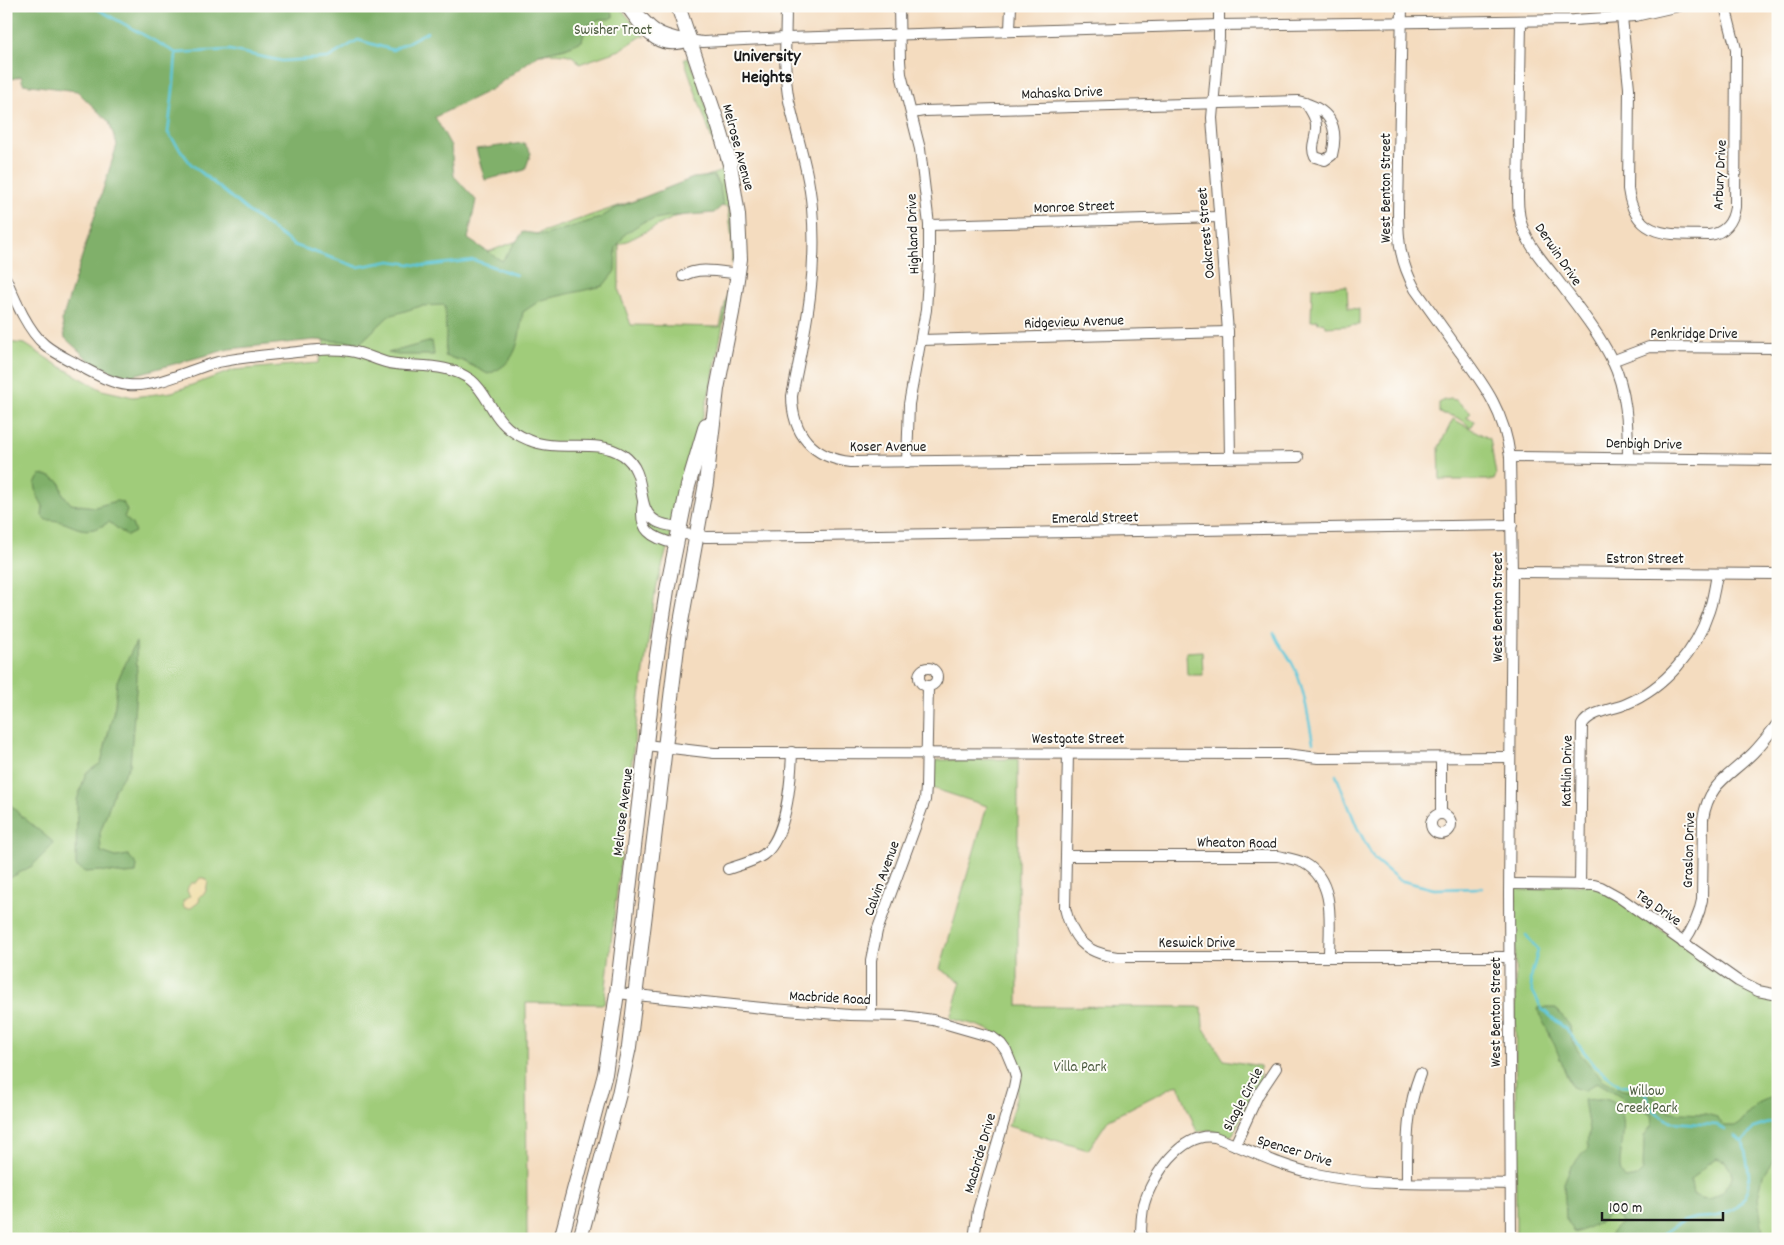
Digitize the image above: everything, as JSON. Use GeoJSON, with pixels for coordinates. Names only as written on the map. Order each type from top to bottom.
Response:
{"type":"FeatureCollection","features":[{"type":"Feature","properties":{"kind":"main road","name":"Melrose Avenue"},"geometry":{"type":"LineString","coordinates":[[580,1239],[619,1094],[629,1047],[678,639],[706,483],[717,389],[739,274],[740,243],[734,181],[719,127],[678,6]]}},
{"type":"Feature","properties":{"kind":"main road","name":"Melrose Avenue"},"geometry":{"type":"LineString","coordinates":[[561,1239],[603,1082],[617,993],[660,637],[677,535],[692,471],[717,389]]}},
{"type":"Feature","properties":{"kind":"street"},"geometry":{"type":"LineString","coordinates":[[626,6],[640,14],[656,30],[690,41],[708,42],[1010,30],[1219,25],[1521,22],[1622,17],[1679,6]]}},
{"type":"Feature","properties":{"kind":"street","name":"Koser Avenue"},"geometry":{"type":"LineString","coordinates":[[786,6],[787,89],[808,174],[814,233],[813,285],[792,396],[794,418],[805,439],[820,453],[830,458],[851,462],[1298,457]]}},
{"type":"Feature","properties":{"kind":"street","name":"Highland Drive"},"geometry":{"type":"LineString","coordinates":[[899,6],[901,74],[912,113],[923,165],[929,225],[928,295],[909,404],[907,462]]}},
{"type":"Feature","properties":{"kind":"street"},"geometry":{"type":"LineString","coordinates":[[1010,30],[1011,6]]}},
{"type":"Feature","properties":{"kind":"street","name":"Oakcrest Street"},"geometry":{"type":"LineString","coordinates":[[1219,6],[1212,102],[1212,134],[1228,332],[1230,457]]}},
{"type":"Feature","properties":{"kind":"street","name":"West Benton Street"},"geometry":{"type":"LineString","coordinates":[[1402,6],[1398,242],[1400,253],[1415,290],[1486,388],[1496,406],[1508,440],[1510,457],[1512,525],[1510,757],[1511,1239]]}},
{"type":"Feature","properties":{"kind":"street","name":"Arbury Drive"},"geometry":{"type":"LineString","coordinates":[[1622,17],[1629,88],[1628,189],[1630,198],[1639,217],[1659,233],[1710,235],[1716,234],[1726,227],[1734,215],[1735,207],[1736,49],[1725,6]]}},
{"type":"Feature","properties":{"kind":"street","name":"Derwin Drive"},"geometry":{"type":"LineString","coordinates":[[1521,22],[1518,197],[1520,220],[1538,256],[1588,320],[1612,361],[1622,388],[1625,403],[1628,458]]}},
{"type":"Feature","properties":{"kind":"street","name":"Mahaska Drive"},"geometry":{"type":"LineString","coordinates":[[912,113],[924,111],[1289,100],[1306,103]]}},
{"type":"Feature","properties":{"kind":"street"},"geometry":{"type":"LineString","coordinates":[[1306,103],[1322,110],[1334,128],[1332,155],[1325,160],[1315,157],[1312,152],[1316,122],[1306,103]]}},
{"type":"Feature","properties":{"kind":"street","name":"Monroe Street"},"geometry":{"type":"LineString","coordinates":[[929,225],[1219,217]]}},
{"type":"Feature","properties":{"kind":"street"},"geometry":{"type":"LineString","coordinates":[[682,276],[693,271],[739,274]]}},
{"type":"Feature","properties":{"kind":"street"},"geometry":{"type":"LineString","coordinates":[[6,280],[17,303],[44,344],[105,379],[129,385],[153,382],[218,362],[327,349],[354,352],[388,362],[450,369],[472,381],[502,422],[521,436],[541,444],[607,447],[623,456],[634,466],[638,474],[646,510],[655,521],[677,535]]}},
{"type":"Feature","properties":{"kind":"street","name":"Ridgeview Avenue"},"geometry":{"type":"LineString","coordinates":[[921,340],[1228,332]]}},
{"type":"Feature","properties":{"kind":"street","name":"Penkridge Drive"},"geometry":{"type":"LineString","coordinates":[[1612,361],[1649,347],[1778,348]]}},
{"type":"Feature","properties":{"kind":"street","name":"Denbigh Drive"},"geometry":{"type":"LineString","coordinates":[[1510,457],[1778,460]]}},
{"type":"Feature","properties":{"kind":"street"},"geometry":{"type":"LineString","coordinates":[[643,502],[642,522],[647,531],[656,538],[677,535]]}},
{"type":"Feature","properties":{"kind":"street","name":"Emerald Street"},"geometry":{"type":"LineString","coordinates":[[677,535],[813,536],[1512,525]]}},
{"type":"Feature","properties":{"kind":"street","name":"Estron Street"},"geometry":{"type":"LineString","coordinates":[[1512,572],[1778,574]]}},
{"type":"Feature","properties":{"kind":"street","name":"Kathlin Drive"},"geometry":{"type":"LineString","coordinates":[[1580,885],[1582,725],[1591,716],[1620,707],[1643,695],[1658,685],[1677,666],[1693,646],[1703,627],[1713,598],[1717,574]]}},
{"type":"Feature","properties":{"kind":"street","name":"Calvin Avenue"},"geometry":{"type":"LineString","coordinates":[[870,1015],[871,960],[880,924],[921,813],[926,787],[928,686]]}},
{"type":"Feature","properties":{"kind":"street","name":"Graslon Drive"},"geometry":{"type":"LineString","coordinates":[[1683,943],[1693,930],[1702,900],[1703,819],[1704,808],[1709,795],[1721,780],[1754,753],[1778,723]]}},
{"type":"Feature","properties":{"kind":"street","name":"Westgate Street"},"geometry":{"type":"LineString","coordinates":[[646,745],[714,753],[1286,754],[1318,758],[1510,757]]}},
{"type":"Feature","properties":{"kind":"street"},"geometry":{"type":"LineString","coordinates":[[728,869],[755,860],[766,853],[772,844],[782,820],[790,789],[792,752]]}},
{"type":"Feature","properties":{"kind":"street","name":"Keswick Drive"},"geometry":{"type":"LineString","coordinates":[[1068,753],[1065,908],[1068,920],[1078,939],[1098,953],[1116,957],[1510,957]]}},
{"type":"Feature","properties":{"kind":"street"},"geometry":{"type":"LineString","coordinates":[[1441,758],[1441,813]]}},
{"type":"Feature","properties":{"kind":"street","name":"Wheaton Road"},"geometry":{"type":"LineString","coordinates":[[1067,856],[1278,856],[1294,859],[1314,870],[1326,889],[1329,914],[1329,957]]}},
{"type":"Feature","properties":{"kind":"street","name":"Teg Drive"},"geometry":{"type":"LineString","coordinates":[[1510,884],[1594,885],[1607,890],[1738,981],[1758,991],[1778,995]]}},
{"type":"Feature","properties":{"kind":"street","name":"Macbride Road"},"geometry":{"type":"LineString","coordinates":[[617,993],[773,1009],[850,1015],[903,1016],[933,1020],[992,1037],[1006,1051],[1016,1076]]}},
{"type":"Feature","properties":{"kind":"street","name":"Slagle Circle"},"geometry":{"type":"LineString","coordinates":[[1235,1145],[1258,1096],[1276,1068]]}},
{"type":"Feature","properties":{"kind":"street"},"geometry":{"type":"LineString","coordinates":[[1407,1183],[1408,1121],[1411,1102],[1420,1074]]}},
{"type":"Feature","properties":{"kind":"street","name":"Macbride Drive"},"geometry":{"type":"LineString","coordinates":[[974,1239],[978,1210],[1016,1076]]}},
{"type":"Feature","properties":{"kind":"street","name":"Spencer Drive"},"geometry":{"type":"LineString","coordinates":[[1141,1239],[1144,1205],[1149,1190],[1160,1171],[1174,1154],[1196,1138],[1207,1135],[1277,1163],[1313,1174],[1356,1181],[1510,1184]]}},
{"type":"Feature","properties":{"kind":"green space"},"geometry":{"type":"Polygon","coordinates":[[[6,6],[604,6],[613,13],[613,17],[600,19],[586,26],[582,41],[565,48],[539,54],[492,89],[435,117],[451,146],[454,176],[476,200],[468,239],[502,261],[523,232],[545,235],[600,218],[616,208],[693,178],[714,176],[720,187],[723,205],[714,213],[664,217],[643,222],[625,234],[616,248],[615,271],[603,286],[541,300],[523,312],[515,350],[506,364],[488,374],[463,361],[445,356],[445,305],[421,306],[389,316],[361,342],[314,340],[229,349],[130,376],[112,372],[89,360],[65,338],[62,320],[117,145],[109,122],[77,91],[23,84],[21,76],[6,81],[6,6]]]}},
{"type":"Feature","properties":{"kind":"green space","name":"Swisher Tract"},"geometry":{"type":"Polygon","coordinates":[[[529,6],[616,6],[622,10],[645,37],[642,36],[620,50],[579,64],[568,55],[556,53],[539,54],[565,48],[582,41],[529,6]]]}},
{"type":"Feature","properties":{"kind":"green space"},"geometry":{"type":"Polygon","coordinates":[[[688,58],[699,82],[716,141],[715,148],[684,59],[688,58]]]}},
{"type":"Feature","properties":{"kind":"green space"},"geometry":{"type":"Polygon","coordinates":[[[524,143],[531,153],[525,170],[485,180],[476,149],[524,143]]]}},
{"type":"Feature","properties":{"kind":"green space"},"geometry":{"type":"Polygon","coordinates":[[[719,162],[725,171],[734,235],[734,262],[732,264],[732,239],[728,205],[675,217],[619,245],[619,291],[631,325],[720,327],[730,282],[731,284],[712,382],[655,593],[635,734],[604,1004],[526,1003],[527,1239],[6,1239],[6,342],[25,344],[102,390],[133,397],[172,392],[234,370],[318,363],[336,309],[533,235],[722,171],[719,162]]]}},
{"type":"Feature","properties":{"kind":"green space"},"geometry":{"type":"Polygon","coordinates":[[[1347,286],[1348,308],[1359,309],[1359,325],[1326,327],[1323,322],[1311,321],[1312,288],[1347,286]]]}},
{"type":"Feature","properties":{"kind":"green space"},"geometry":{"type":"Polygon","coordinates":[[[432,341],[434,355],[398,355],[388,353],[432,341]]]}},
{"type":"Feature","properties":{"kind":"green space"},"geometry":{"type":"Polygon","coordinates":[[[1451,399],[1456,400],[1471,413],[1467,418],[1475,421],[1472,426],[1469,427],[1456,417],[1439,413],[1439,403],[1451,399]]]}},
{"type":"Feature","properties":{"kind":"green space"},"geometry":{"type":"Polygon","coordinates":[[[1453,419],[1490,439],[1496,475],[1494,480],[1440,480],[1439,447],[1453,419]]]}},
{"type":"Feature","properties":{"kind":"green space"},"geometry":{"type":"Polygon","coordinates":[[[41,474],[60,482],[63,494],[71,504],[95,507],[116,501],[123,502],[127,511],[124,517],[132,524],[135,532],[127,536],[109,522],[91,530],[46,520],[42,516],[43,506],[37,495],[35,483],[41,474]]]}},
{"type":"Feature","properties":{"kind":"green space"},"geometry":{"type":"Polygon","coordinates":[[[136,642],[137,678],[130,765],[115,789],[100,833],[101,852],[116,857],[128,855],[137,865],[136,873],[85,872],[76,866],[77,800],[86,773],[101,763],[115,705],[117,681],[136,642]]]}},
{"type":"Feature","properties":{"kind":"green space"},"geometry":{"type":"Polygon","coordinates":[[[1202,651],[1203,675],[1187,675],[1186,652],[1202,651]]]}},
{"type":"Feature","properties":{"kind":"green space","name":"Villa Park"},"geometry":{"type":"Polygon","coordinates":[[[1018,759],[1018,1006],[1202,1007],[1203,1027],[1224,1060],[1260,1066],[1261,1079],[1231,1136],[1209,1130],[1197,1132],[1178,1084],[1109,1119],[1088,1150],[1008,1126],[1017,1095],[1019,1075],[1014,1055],[1007,1042],[993,1032],[950,1018],[961,982],[940,969],[987,806],[932,788],[933,764],[937,760],[1018,759]]]}},
{"type":"Feature","properties":{"kind":"green space"},"geometry":{"type":"Polygon","coordinates":[[[6,799],[18,813],[53,842],[52,846],[32,866],[6,880],[6,799]]]}},
{"type":"Feature","properties":{"kind":"green space","name":"Willow Creek Park"},"geometry":{"type":"Polygon","coordinates":[[[1515,884],[1594,885],[1738,981],[1778,995],[1778,1239],[1516,1239],[1515,884]]]}},
{"type":"Feature","properties":{"kind":"green space"},"geometry":{"type":"Polygon","coordinates":[[[1537,1008],[1556,1008],[1570,1026],[1572,1041],[1580,1054],[1603,1080],[1622,1090],[1653,1096],[1669,1111],[1706,1114],[1717,1117],[1725,1126],[1737,1126],[1758,1103],[1778,1094],[1778,1154],[1763,1175],[1758,1198],[1764,1239],[1606,1239],[1621,1223],[1619,1218],[1610,1213],[1598,1222],[1575,1233],[1566,1219],[1564,1183],[1571,1166],[1588,1148],[1589,1130],[1584,1100],[1604,1099],[1615,1103],[1621,1111],[1623,1132],[1620,1165],[1621,1173],[1625,1179],[1637,1177],[1643,1171],[1644,1136],[1652,1125],[1651,1114],[1597,1082],[1584,1091],[1572,1087],[1537,1008]],[[1716,1158],[1707,1164],[1691,1181],[1693,1195],[1708,1199],[1720,1194],[1724,1190],[1732,1175],[1725,1161],[1716,1158]]]}},
{"type":"Feature","properties":{"kind":"sand"},"geometry":{"type":"Polygon","coordinates":[[[200,878],[204,878],[208,882],[205,893],[200,896],[199,902],[191,908],[184,908],[183,901],[190,896],[187,891],[188,887],[191,883],[196,883],[200,878]]]}},
{"type":"Feature","properties":{"kind":"waterway"},"geometry":{"type":"LineString","coordinates":[[92,6],[176,53],[168,133],[191,164],[249,212],[294,245],[358,267],[390,261],[424,266],[474,260],[516,275]]}},
{"type":"Feature","properties":{"kind":"waterway"},"geometry":{"type":"LineString","coordinates":[[176,53],[229,50],[282,61],[328,58],[358,40],[393,50],[427,32]]}},
{"type":"Feature","properties":{"kind":"waterway"},"geometry":{"type":"LineString","coordinates":[[1274,633],[1292,663],[1300,681],[1313,742]]}},
{"type":"Feature","properties":{"kind":"waterway"},"geometry":{"type":"LineString","coordinates":[[1336,775],[1357,827],[1374,859],[1399,880],[1434,889],[1482,888]]}},
{"type":"Feature","properties":{"kind":"waterway"},"geometry":{"type":"LineString","coordinates":[[1526,935],[1538,950],[1530,981],[1532,990],[1542,1009],[1567,1030],[1596,1067],[1621,1086],[1638,1087],[1647,1095],[1650,1108],[1670,1122],[1717,1125],[1725,1130]]}},
{"type":"Feature","properties":{"kind":"waterway"},"geometry":{"type":"LineString","coordinates":[[1659,1239],[1680,1223],[1695,1218],[1718,1216],[1736,1207],[1744,1198],[1749,1185],[1743,1142],[1754,1128],[1778,1120]]}},
{"type":"Feature","properties":{"kind":"waterway"},"geometry":{"type":"LineString","coordinates":[[1734,1136],[1743,1142]]}},
{"type":"Feature","properties":{"kind":"district","name":"University Heights"},"geometry":{"type":"Point","coordinates":[767,65]}}]}
